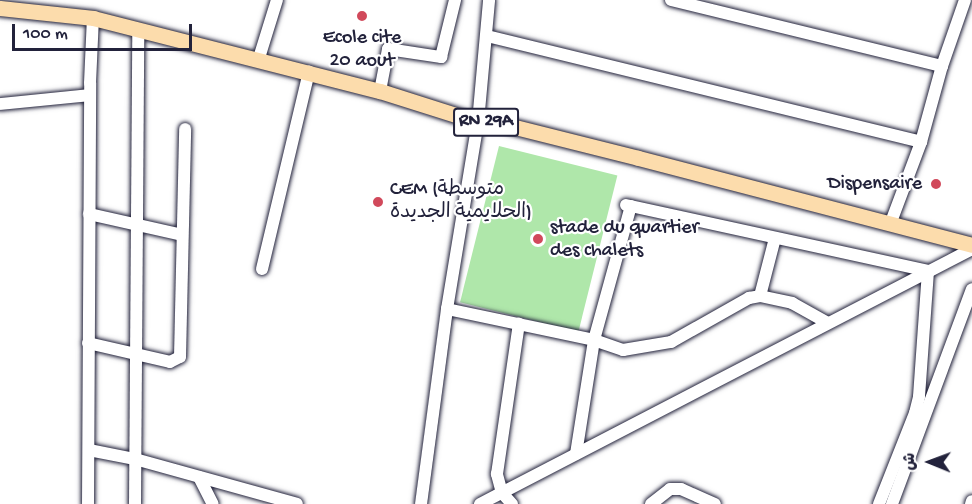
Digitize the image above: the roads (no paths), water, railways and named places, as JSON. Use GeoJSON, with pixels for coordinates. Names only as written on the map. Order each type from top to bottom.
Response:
{"type":"FeatureCollection","features":[{"type":"Feature","properties":{"kind":"main road","name":"RN 29A"},"geometry":{"type":"LineString","coordinates":[[0,8],[93,18],[259,58],[380,91],[478,122],[499,123],[891,222],[972,247]]}},
{"type":"Feature","properties":{"kind":"street"},"geometry":{"type":"LineString","coordinates":[[259,58],[277,0]]}},
{"type":"Feature","properties":{"kind":"street"},"geometry":{"type":"LineString","coordinates":[[380,91],[388,49],[441,57],[455,0]]}},
{"type":"Feature","properties":{"kind":"street"},"geometry":{"type":"LineString","coordinates":[[422,504],[447,309],[478,122],[489,0]]}},
{"type":"Feature","properties":{"kind":"street"},"geometry":{"type":"LineString","coordinates":[[671,0],[942,66]]}},
{"type":"Feature","properties":{"kind":"street"},"geometry":{"type":"LineString","coordinates":[[891,222],[921,142],[942,66],[965,0]]}},
{"type":"Feature","properties":{"kind":"street"},"geometry":{"type":"LineString","coordinates":[[88,504],[90,95],[93,18]]}},
{"type":"Feature","properties":{"kind":"street"},"geometry":{"type":"LineString","coordinates":[[135,504],[138,29]]}},
{"type":"Feature","properties":{"kind":"street"},"geometry":{"type":"LineString","coordinates":[[487,36],[921,142]]}},
{"type":"Feature","properties":{"kind":"street"},"geometry":{"type":"LineString","coordinates":[[262,269],[309,72]]}},
{"type":"Feature","properties":{"kind":"street"},"geometry":{"type":"LineString","coordinates":[[0,105],[90,95]]}},
{"type":"Feature","properties":{"kind":"street"},"geometry":{"type":"LineString","coordinates":[[88,343],[170,362],[180,357],[185,129]]}},
{"type":"Feature","properties":{"kind":"street"},"geometry":{"type":"LineString","coordinates":[[576,454],[594,340],[629,206],[928,271]]}},
{"type":"Feature","properties":{"kind":"street"},"geometry":{"type":"LineString","coordinates":[[89,214],[182,236]]}},
{"type":"Feature","properties":{"kind":"street"},"geometry":{"type":"LineString","coordinates":[[760,297],[776,238]]}},
{"type":"Feature","properties":{"kind":"street"},"geometry":{"type":"LineString","coordinates":[[480,504],[972,247]]}},
{"type":"Feature","properties":{"kind":"street"},"geometry":{"type":"LineString","coordinates":[[879,504],[915,413],[919,397],[928,271]]}},
{"type":"Feature","properties":{"kind":"street"},"geometry":{"type":"LineString","coordinates":[[892,504],[972,289]]}},
{"type":"Feature","properties":{"kind":"street"},"geometry":{"type":"LineString","coordinates":[[447,309],[594,340],[623,350],[671,342],[740,303],[760,297],[792,303],[828,323]]}},
{"type":"Feature","properties":{"kind":"street"},"geometry":{"type":"LineString","coordinates":[[512,504],[502,493],[497,474],[519,324]]}},
{"type":"Feature","properties":{"kind":"street"},"geometry":{"type":"LineString","coordinates":[[89,450],[135,459],[297,504]]}},
{"type":"Feature","properties":{"kind":"street"},"geometry":{"type":"LineString","coordinates":[[199,477],[213,504]]}},
{"type":"Feature","properties":{"kind":"street"},"geometry":{"type":"LineString","coordinates":[[651,504],[670,489],[681,489],[715,504]]}},
{"type":"Feature","properties":{"kind":"place","name":"Ecole cite 20 aout"},"geometry":{"type":"Point","coordinates":[362,16]}},
{"type":"Feature","properties":{"kind":"place","name":"Dispensaire"},"geometry":{"type":"Point","coordinates":[936,184]}},
{"type":"Feature","properties":{"kind":"place","name":"CEM (متوسطة الحلايمية الجديدة)"},"geometry":{"type":"Point","coordinates":[378,202]}},
{"type":"Feature","properties":{"kind":"place","name":"stade du quartier des chalets"},"geometry":{"type":"Point","coordinates":[538,239]}}]}
